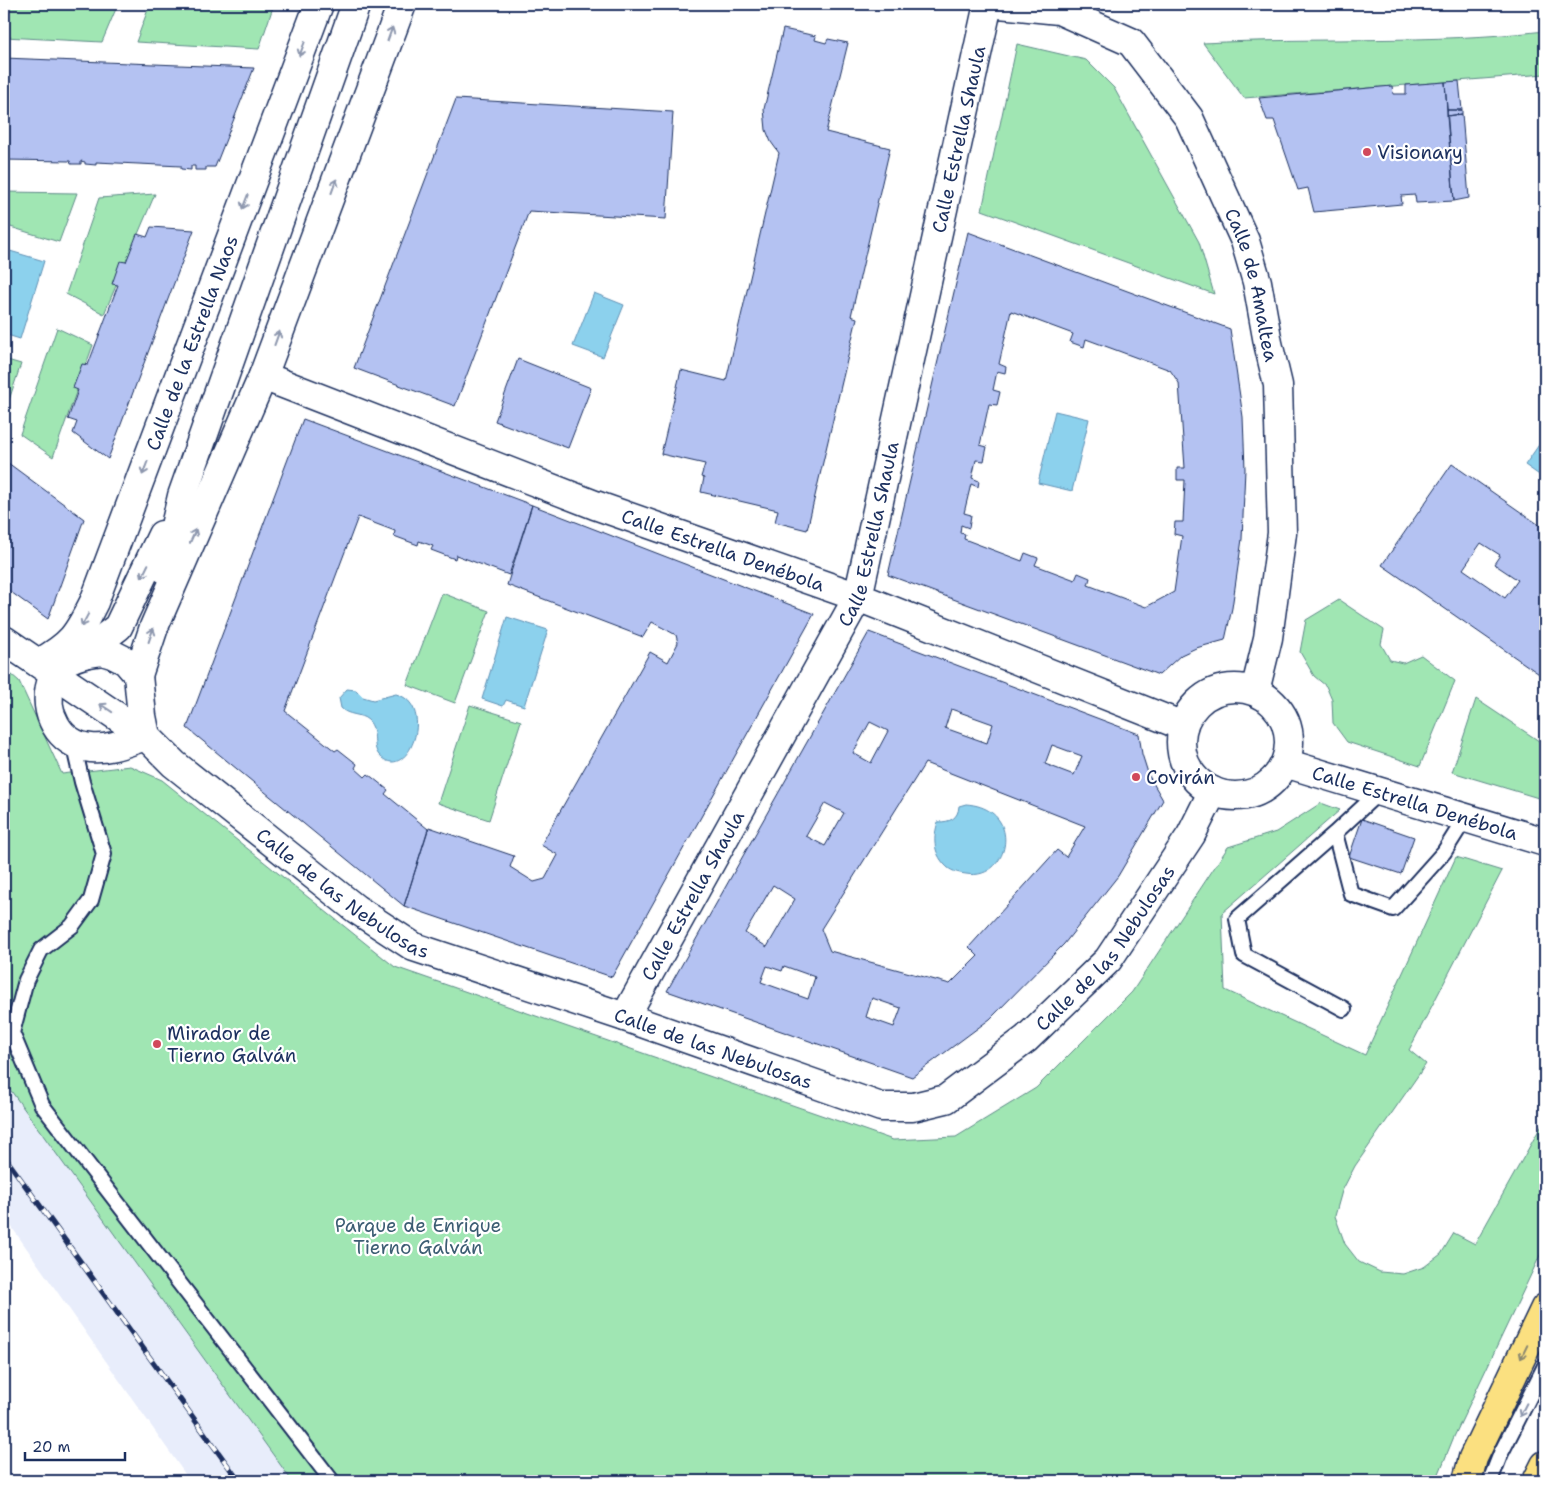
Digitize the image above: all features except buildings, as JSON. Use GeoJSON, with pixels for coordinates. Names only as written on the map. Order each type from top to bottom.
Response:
{"type":"FeatureCollection","features":[{"type":"Feature","properties":{"kind":"main road"},"geometry":{"type":"LineString","coordinates":[[1467,1481],[1473,1458],[1545,1308]]}},
{"type":"Feature","properties":{"kind":"main road"},"geometry":{"type":"LineString","coordinates":[[1537,1481],[1545,1465]]}},
{"type":"Feature","properties":{"kind":"street","name":"Calle de la Estrella Naos"},"geometry":{"type":"LineString","coordinates":[[46,668],[78,633],[94,602],[319,4]]}},
{"type":"Feature","properties":{"kind":"street","name":"Calle de la Estrella Naos"},"geometry":{"type":"LineString","coordinates":[[84,653],[118,627],[182,496],[356,4]]}},
{"type":"Feature","properties":{"kind":"street","name":"Calle de la Estrella Naos"},"geometry":{"type":"LineString","coordinates":[[138,675],[154,627],[263,376],[402,4]]}},
{"type":"Feature","properties":{"kind":"street","name":"Calle Estrella Shaula"},"geometry":{"type":"LineString","coordinates":[[625,1017],[858,597],[988,4]]}},
{"type":"Feature","properties":{"kind":"street","name":"Calle de Amaltea"},"geometry":{"type":"LineString","coordinates":[[999,4],[1059,10],[1130,42],[1189,118],[1245,241],[1257,282],[1278,385],[1282,533],[1268,638],[1255,691]]}},
{"type":"Feature","properties":{"kind":"street","name":"Calle Estrella Denébola"},"geometry":{"type":"LineString","coordinates":[[263,376],[595,505],[858,597],[1183,726]]}},
{"type":"Feature","properties":{"kind":"street","name":"Calle de la Estrella Naos"},"geometry":{"type":"LineString","coordinates":[[167,597],[162,584],[182,496]]}},
{"type":"Feature","properties":{"kind":"street","name":"Calle de las Nebulosas"},"geometry":{"type":"LineString","coordinates":[[4,640],[146,736],[174,764],[356,909],[414,947],[625,1017],[881,1107],[913,1107],[946,1099],[1026,1039],[1108,960],[1191,835],[1213,791]]}},
{"type":"Feature","properties":{"kind":"street"},"geometry":{"type":"LineString","coordinates":[[102,651],[112,654],[126,661],[138,675],[146,736],[113,746],[90,748],[73,743],[62,736],[52,722],[47,702],[46,668],[66,662],[84,653],[102,651]]}},
{"type":"Feature","properties":{"kind":"street"},"geometry":{"type":"LineString","coordinates":[[1237,688],[1255,691],[1270,700],[1281,713],[1288,729],[1289,746],[1285,763],[1276,777],[1255,792],[1247,795],[1230,796],[1213,791],[1200,783],[1189,771],[1183,757],[1180,742],[1183,726],[1191,710],[1204,697],[1220,690],[1237,688]]}},
{"type":"Feature","properties":{"kind":"street","name":"Calle Estrella Denébola"},"geometry":{"type":"LineString","coordinates":[[1285,763],[1545,842]]}},
{"type":"Feature","properties":{"kind":"lane"},"geometry":{"type":"LineString","coordinates":[[73,743],[82,782],[104,854],[91,900],[72,926],[41,950],[26,980],[12,1033],[42,1105],[332,1481]]}},
{"type":"Feature","properties":{"kind":"lane"},"geometry":{"type":"LineString","coordinates":[[1344,1009],[1244,955],[1237,919],[1379,792]]}},
{"type":"Feature","properties":{"kind":"lane"},"geometry":{"type":"LineString","coordinates":[[1335,833],[1351,894],[1393,909],[1444,852],[1466,817]]}},
{"type":"Feature","properties":{"kind":"lane"},"geometry":{"type":"LineString","coordinates":[[1490,1481],[1545,1366]]}},
{"type":"Feature","properties":{"kind":"shaded area"},"geometry":{"type":"Polygon","coordinates":[[[4,1081],[292,1481],[190,1481],[4,1216],[4,1081]]]}},
{"type":"Feature","properties":{"kind":"green space"},"geometry":{"type":"Polygon","coordinates":[[[4,4],[118,4],[102,42],[4,37],[4,4]]]}},
{"type":"Feature","properties":{"kind":"green space"},"geometry":{"type":"Polygon","coordinates":[[[150,4],[274,4],[259,49],[136,42],[150,4]]]}},
{"type":"Feature","properties":{"kind":"green space"},"geometry":{"type":"Polygon","coordinates":[[[1545,31],[1545,74],[1244,98],[1203,43],[1460,38],[1545,31]]]}},
{"type":"Feature","properties":{"kind":"green space"},"geometry":{"type":"Polygon","coordinates":[[[1017,44],[1086,60],[1114,88],[1199,242],[1214,294],[982,210],[1017,44]]]}},
{"type":"Feature","properties":{"kind":"green space"},"geometry":{"type":"Polygon","coordinates":[[[4,192],[77,193],[59,242],[4,225],[4,192]]]}},
{"type":"Feature","properties":{"kind":"green space"},"geometry":{"type":"Polygon","coordinates":[[[155,194],[104,314],[66,294],[99,198],[155,194]]]}},
{"type":"Feature","properties":{"kind":"green space"},"geometry":{"type":"Polygon","coordinates":[[[57,328],[93,345],[53,457],[20,434],[57,328]]]}},
{"type":"Feature","properties":{"kind":"green space"},"geometry":{"type":"Polygon","coordinates":[[[4,359],[21,364],[4,415],[4,359]]]}},
{"type":"Feature","properties":{"kind":"green space"},"geometry":{"type":"Polygon","coordinates":[[[442,593],[489,611],[455,703],[407,685],[442,593]]]}},
{"type":"Feature","properties":{"kind":"green space"},"geometry":{"type":"Polygon","coordinates":[[[1339,600],[1384,630],[1381,644],[1390,660],[1403,663],[1421,655],[1455,681],[1420,766],[1347,742],[1333,723],[1332,700],[1326,686],[1314,676],[1300,652],[1306,620],[1339,600]]]}},
{"type":"Feature","properties":{"kind":"green space","name":"Parque de Enrique Tierno Galván"},"geometry":{"type":"Polygon","coordinates":[[[4,668],[19,681],[62,774],[130,766],[162,780],[395,967],[893,1140],[956,1137],[1036,1088],[1132,992],[1228,847],[1276,832],[1321,803],[1340,810],[1222,913],[1225,990],[1365,1055],[1456,857],[1502,871],[1409,1050],[1426,1064],[1355,1166],[1342,1191],[1335,1216],[1345,1244],[1359,1262],[1380,1272],[1403,1274],[1424,1267],[1441,1254],[1454,1233],[1475,1244],[1545,1119],[1545,1245],[1453,1439],[1436,1481],[292,1481],[4,1081],[4,668]]]}},
{"type":"Feature","properties":{"kind":"green space"},"geometry":{"type":"Polygon","coordinates":[[[1476,699],[1545,745],[1545,800],[1452,772],[1476,699]]]}},
{"type":"Feature","properties":{"kind":"green space"},"geometry":{"type":"Polygon","coordinates":[[[470,705],[521,721],[489,820],[438,803],[470,705]]]}},
{"type":"Feature","properties":{"kind":"water"},"geometry":{"type":"Polygon","coordinates":[[[10,251],[44,261],[20,339],[4,334],[4,273],[10,251]]]}},
{"type":"Feature","properties":{"kind":"water"},"geometry":{"type":"Polygon","coordinates":[[[594,293],[624,305],[603,357],[573,346],[594,293]]]}},
{"type":"Feature","properties":{"kind":"water"},"geometry":{"type":"Polygon","coordinates":[[[1055,411],[1089,419],[1072,491],[1038,483],[1055,411]]]}},
{"type":"Feature","properties":{"kind":"water"},"geometry":{"type":"Polygon","coordinates":[[[1545,436],[1545,479],[1525,465],[1545,436]]]}},
{"type":"Feature","properties":{"kind":"water"},"geometry":{"type":"Polygon","coordinates":[[[507,617],[548,630],[524,706],[506,700],[503,706],[482,699],[507,617]]]}},
{"type":"Feature","properties":{"kind":"water"},"geometry":{"type":"Polygon","coordinates":[[[347,689],[356,690],[363,697],[373,700],[396,694],[408,701],[415,711],[417,724],[409,750],[402,759],[392,762],[382,758],[376,750],[372,725],[368,720],[344,711],[341,708],[339,698],[347,689]]]}},
{"type":"Feature","properties":{"kind":"water"},"geometry":{"type":"Polygon","coordinates":[[[966,804],[985,808],[997,818],[1004,830],[1005,844],[1001,856],[993,867],[981,873],[966,874],[952,870],[941,860],[936,850],[935,834],[938,822],[953,819],[957,814],[959,806],[966,804]]]}},
{"type":"Feature","properties":{"kind":"railway"},"geometry":{"type":"LineString","coordinates":[[4,1156],[239,1481]]}},
{"type":"Feature","properties":{"kind":"place","name":"Visionary"},"geometry":{"type":"Point","coordinates":[1367,152]}},
{"type":"Feature","properties":{"kind":"place","name":"Covirán"},"geometry":{"type":"Point","coordinates":[1136,777]}},
{"type":"Feature","properties":{"kind":"place","name":"Mirador de Tierno Galván"},"geometry":{"type":"Point","coordinates":[157,1044]}}]}
